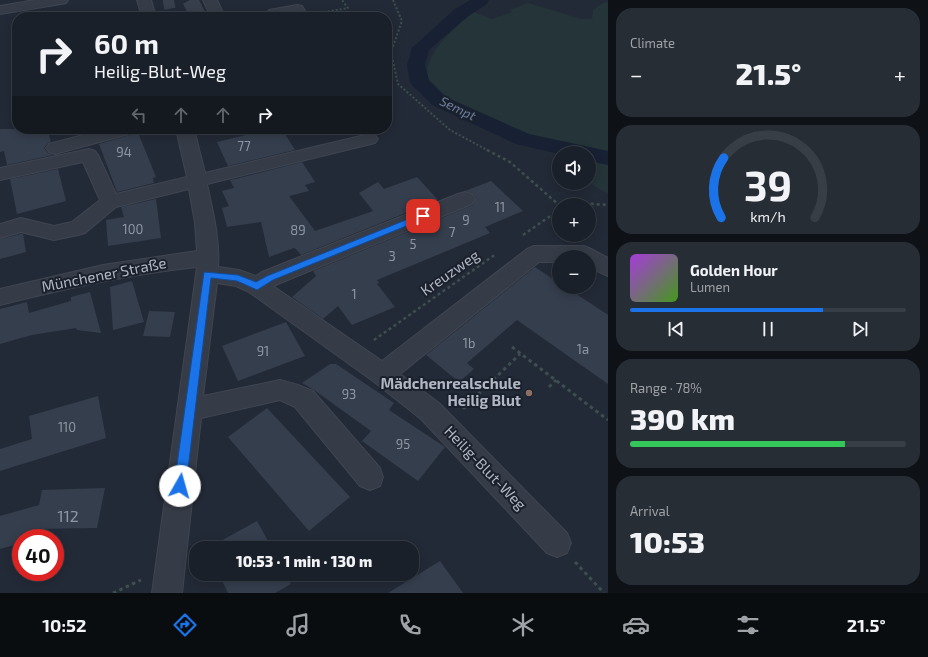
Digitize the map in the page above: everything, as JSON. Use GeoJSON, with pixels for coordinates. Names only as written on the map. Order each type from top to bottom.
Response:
{"type":"FeatureCollection","features":[{"type":"Feature","properties":{"kind":"street"},"geometry":{"type":"LineString","coordinates":[[0,10],[61,0]]}},
{"type":"Feature","properties":{"kind":"street"},"geometry":{"type":"LineString","coordinates":[[210,0],[216,12]]}},
{"type":"Feature","properties":{"kind":"street"},"geometry":{"type":"LineString","coordinates":[[280,12],[297,9],[299,12]]}},
{"type":"Feature","properties":{"kind":"street"},"geometry":{"type":"LineString","coordinates":[[0,162],[108,134]]}},
{"type":"Feature","properties":{"kind":"street"},"geometry":{"type":"LineString","coordinates":[[167,593],[208,266],[205,223],[186,134]]}},
{"type":"Feature","properties":{"kind":"street"},"geometry":{"type":"LineString","coordinates":[[0,231],[21,225],[54,233],[78,228],[110,202],[369,139]]}},
{"type":"Feature","properties":{"kind":"street"},"geometry":{"type":"LineString","coordinates":[[0,174],[89,155],[110,202]]}},
{"type":"Feature","properties":{"kind":"street"},"geometry":{"type":"LineString","coordinates":[[257,286],[270,278],[465,199]]}},
{"type":"Feature","properties":{"kind":"street"},"geometry":{"type":"LineString","coordinates":[[382,374],[534,254],[584,254],[608,268]]}},
{"type":"Feature","properties":{"kind":"street","name":"Münchener Straße"},"geometry":{"type":"LineString","coordinates":[[0,297],[68,279],[137,266],[208,266]]}},
{"type":"Feature","properties":{"kind":"street","name":"Heilig-Blut-Weg"},"geometry":{"type":"LineString","coordinates":[[208,266],[257,286],[382,374],[430,411],[556,543]]}},
{"type":"Feature","properties":{"kind":"street"},"geometry":{"type":"LineString","coordinates":[[189,410],[280,390],[289,392],[304,399],[370,477]]}},
{"type":"Feature","properties":{"kind":"path"},"geometry":{"type":"LineString","coordinates":[[325,12],[348,8],[342,0]]}},
{"type":"Feature","properties":{"kind":"path"},"geometry":{"type":"LineString","coordinates":[[392,49],[402,21],[393,0]]}},
{"type":"Feature","properties":{"kind":"path"},"geometry":{"type":"LineString","coordinates":[[392,57],[398,84],[450,130],[510,162],[552,199]]}},
{"type":"Feature","properties":{"kind":"path"},"geometry":{"type":"LineString","coordinates":[[596,204],[608,205]]}},
{"type":"Feature","properties":{"kind":"path"},"geometry":{"type":"LineString","coordinates":[[521,237],[552,215]]}},
{"type":"Feature","properties":{"kind":"path","name":"Kreuzweg"},"geometry":{"type":"LineString","coordinates":[[354,354],[502,250]]}},
{"type":"Feature","properties":{"kind":"path"},"geometry":{"type":"LineString","coordinates":[[512,348],[608,420]]}},
{"type":"Feature","properties":{"kind":"path"},"geometry":{"type":"LineString","coordinates":[[461,411],[520,354]]}},
{"type":"Feature","properties":{"kind":"path"},"geometry":{"type":"LineString","coordinates":[[549,387],[556,380]]}},
{"type":"Feature","properties":{"kind":"path"},"geometry":{"type":"LineString","coordinates":[[556,543],[604,593]]}},
{"type":"Feature","properties":{"kind":"path"},"geometry":{"type":"LineString","coordinates":[[113,593],[145,578]]}},
{"type":"Feature","properties":{"kind":"shaded area"},"geometry":{"type":"Polygon","coordinates":[[[608,2],[608,194],[596,187],[596,146],[552,146],[552,148],[537,140],[481,120],[445,98],[429,82],[427,73],[429,63],[434,53],[449,34],[474,12],[492,19],[512,12],[510,10],[528,3],[581,19],[592,19],[593,10],[603,3],[608,2]]]}},
{"type":"Feature","properties":{"kind":"building"},"geometry":{"type":"Polygon","coordinates":[[[0,129],[12,129],[12,134],[49,134],[51,142],[44,148],[48,153],[53,155],[7,165],[4,151],[0,152],[0,129]]]}},
{"type":"Feature","properties":{"kind":"building"},"geometry":{"type":"Polygon","coordinates":[[[133,134],[139,134],[156,177],[153,178],[154,183],[117,192],[99,144],[133,134]]]}},
{"type":"Feature","properties":{"kind":"building"},"geometry":{"type":"Polygon","coordinates":[[[250,134],[285,134],[295,150],[228,166],[217,142],[250,134]]]}},
{"type":"Feature","properties":{"kind":"building"},"geometry":{"type":"Polygon","coordinates":[[[302,162],[315,182],[305,185],[309,191],[289,196],[315,231],[373,211],[359,193],[378,182],[384,189],[417,177],[438,200],[301,255],[294,248],[269,257],[261,222],[227,227],[222,208],[229,206],[222,191],[234,188],[230,180],[302,162]]]}},
{"type":"Feature","properties":{"kind":"building"},"geometry":{"type":"Polygon","coordinates":[[[58,169],[66,201],[17,214],[10,179],[58,169]]]}},
{"type":"Feature","properties":{"kind":"building"},"geometry":{"type":"Polygon","coordinates":[[[491,181],[523,211],[485,227],[490,233],[377,280],[379,283],[377,284],[395,307],[352,325],[338,306],[323,319],[292,297],[316,276],[313,271],[473,205],[476,198],[472,193],[465,191],[491,181]]]}},
{"type":"Feature","properties":{"kind":"building"},"geometry":{"type":"Polygon","coordinates":[[[156,199],[161,238],[108,246],[106,220],[124,217],[121,207],[156,199]]]}},
{"type":"Feature","properties":{"kind":"building"},"geometry":{"type":"Polygon","coordinates":[[[23,234],[26,252],[0,259],[0,239],[23,234]]]}},
{"type":"Feature","properties":{"kind":"building"},"geometry":{"type":"Polygon","coordinates":[[[535,267],[552,278],[552,294],[576,294],[608,315],[608,384],[517,320],[467,363],[474,369],[459,382],[426,355],[535,267]]]}},
{"type":"Feature","properties":{"kind":"building"},"geometry":{"type":"Polygon","coordinates":[[[132,281],[144,322],[113,330],[110,287],[132,281]]]}},
{"type":"Feature","properties":{"kind":"building"},"geometry":{"type":"Polygon","coordinates":[[[90,292],[101,333],[77,330],[76,328],[32,335],[0,344],[0,309],[27,302],[29,313],[71,301],[71,297],[90,292]]]}},
{"type":"Feature","properties":{"kind":"building"},"geometry":{"type":"Polygon","coordinates":[[[149,311],[175,312],[170,337],[143,336],[149,311]]]}},
{"type":"Feature","properties":{"kind":"building"},"geometry":{"type":"Polygon","coordinates":[[[286,322],[305,356],[238,381],[222,346],[286,322]]]}},
{"type":"Feature","properties":{"kind":"building"},"geometry":{"type":"Polygon","coordinates":[[[330,364],[336,364],[394,403],[389,410],[445,447],[418,481],[362,441],[371,431],[302,383],[330,364]]]}},
{"type":"Feature","properties":{"kind":"building"},"geometry":{"type":"Polygon","coordinates":[[[98,396],[106,438],[0,471],[0,449],[32,439],[29,416],[98,396]]]}},
{"type":"Feature","properties":{"kind":"building"},"geometry":{"type":"Polygon","coordinates":[[[267,408],[350,497],[309,531],[228,437],[267,408]]]}},
{"type":"Feature","properties":{"kind":"building"},"geometry":{"type":"Polygon","coordinates":[[[105,488],[97,528],[12,529],[12,546],[0,549],[0,516],[39,505],[42,490],[105,488]]]}},
{"type":"Feature","properties":{"kind":"building"},"geometry":{"type":"Polygon","coordinates":[[[257,521],[268,541],[221,541],[257,521]]]}},
{"type":"Feature","properties":{"kind":"building"},"geometry":{"type":"Polygon","coordinates":[[[440,561],[463,593],[388,593],[408,581],[419,581],[419,574],[440,561]]]}},
{"type":"Feature","properties":{"kind":"building"},"geometry":{"type":"Polygon","coordinates":[[[222,581],[290,581],[291,584],[275,593],[228,593],[222,581]]]}},
{"type":"Feature","properties":{"kind":"waterway","name":"Sempt"},"geometry":{"type":"LineString","coordinates":[[481,0],[461,13],[421,48],[416,65],[420,82],[439,101],[523,139],[554,146]]}},
{"type":"Feature","properties":{"kind":"waterway","name":"Sempt"},"geometry":{"type":"LineString","coordinates":[[596,155],[608,158]]}},
{"type":"Feature","properties":{"kind":"tunnel"},"geometry":{"type":"LineString","coordinates":[[163,2],[174,0]]}},
{"type":"Feature","properties":{"kind":"tunnel"},"geometry":{"type":"LineString","coordinates":[[190,0],[196,12]]}},
{"type":"Feature","properties":{"kind":"place","name":"Mädchenrealschule Heilig Blut"},"geometry":{"type":"Point","coordinates":[529,393]}},
{"type":"Feature","properties":{"kind":"route"},"geometry":{"type":"LineString","coordinates":[[180,486],[207,274],[238,278],[257,286],[270,278],[423,216]]}}]}
